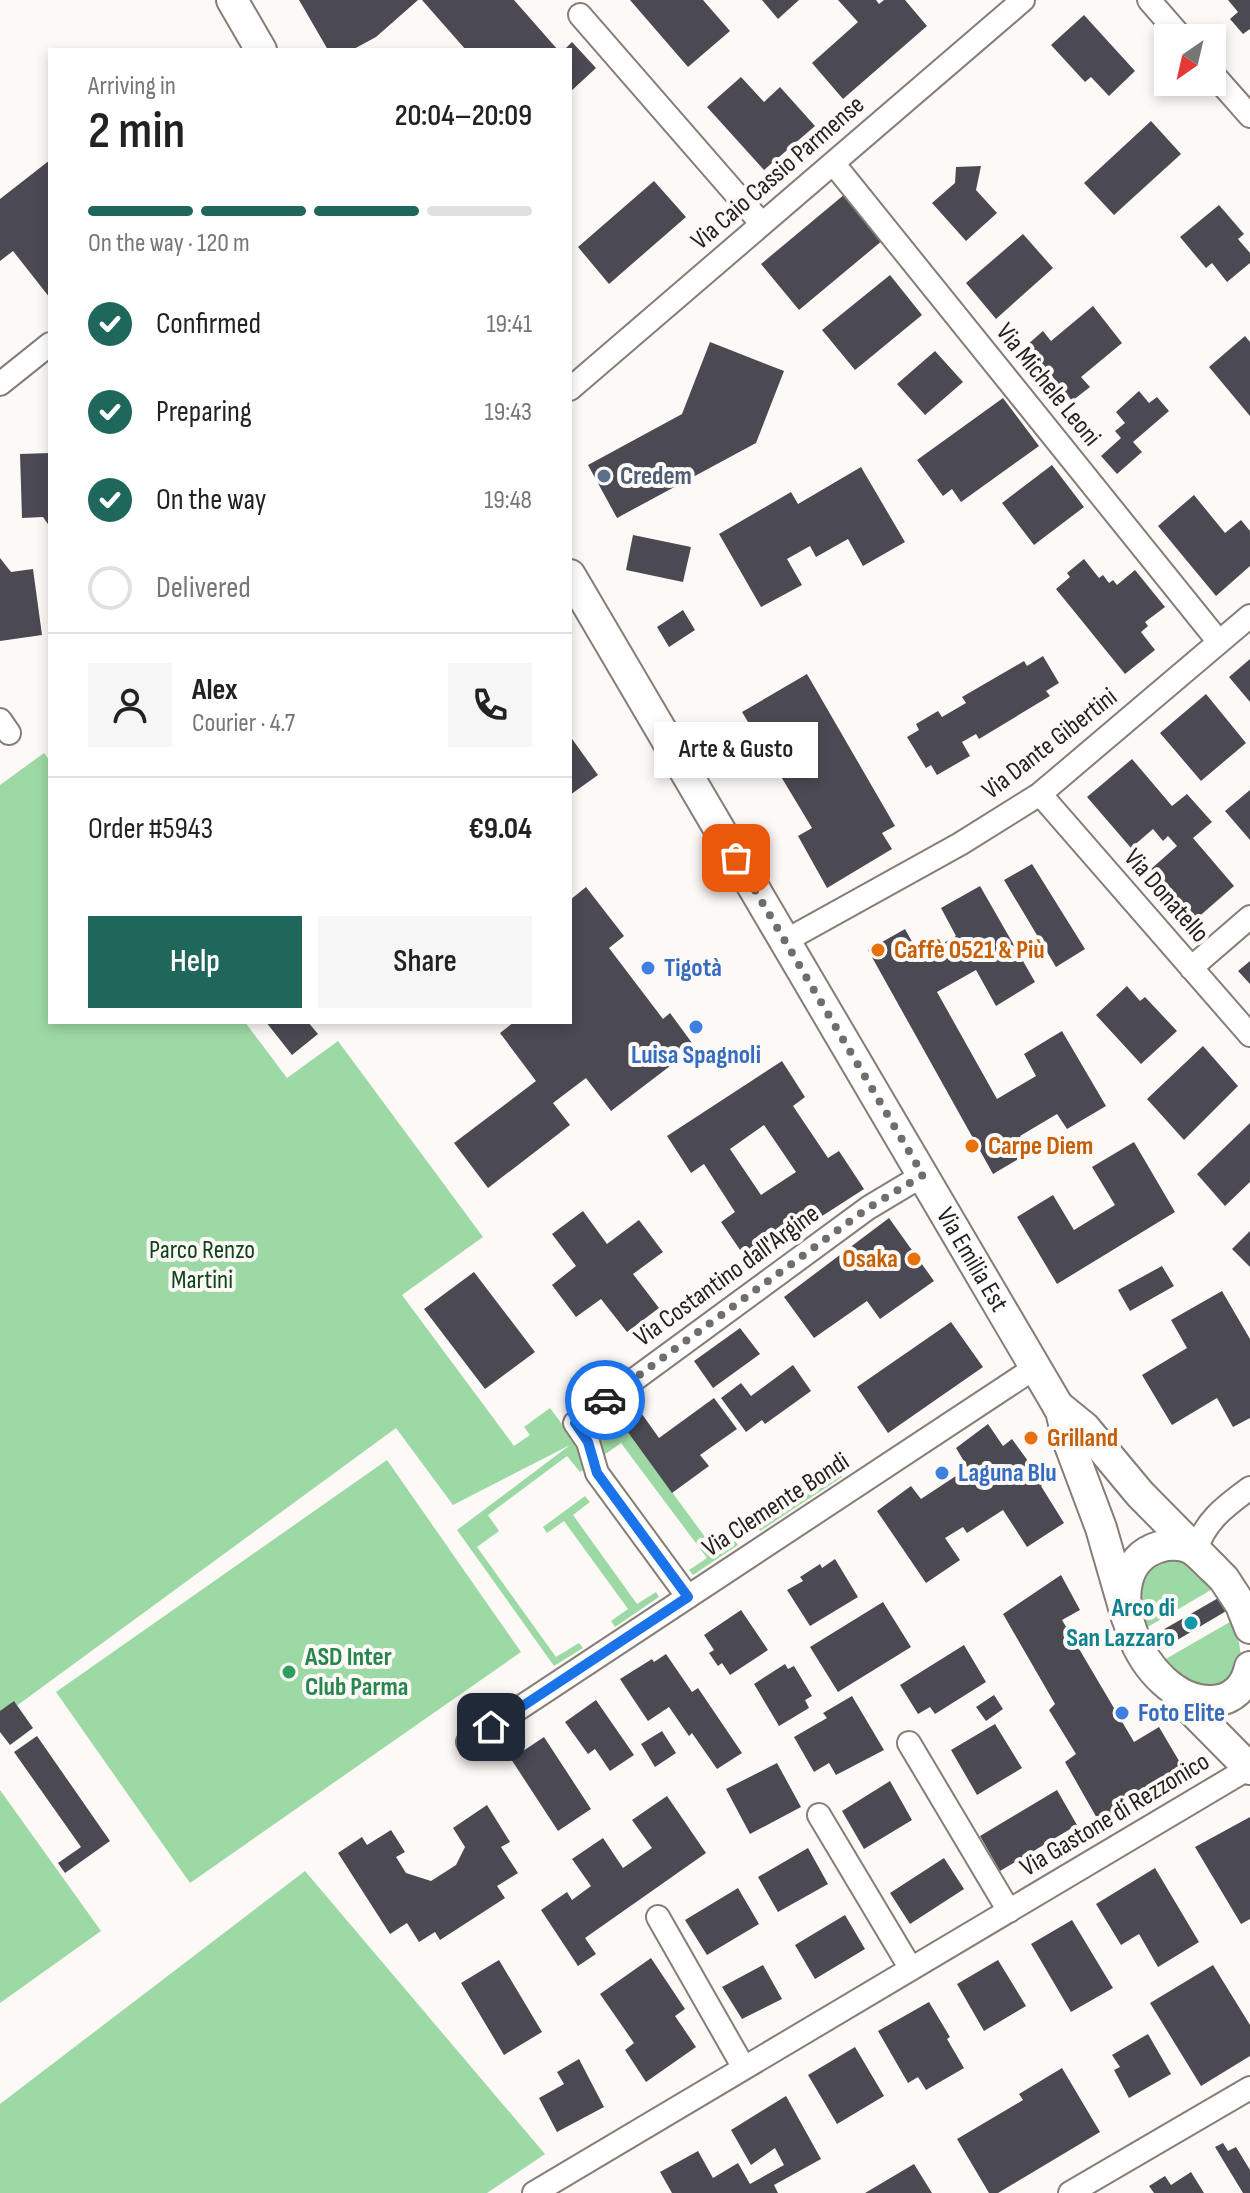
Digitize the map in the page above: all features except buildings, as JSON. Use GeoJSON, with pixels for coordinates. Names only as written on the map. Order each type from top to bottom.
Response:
{"type":"FeatureCollection","features":[{"type":"Feature","properties":{"kind":"main road"},"geometry":{"type":"LineString","coordinates":[[232,0],[260,48]]}},
{"type":"Feature","properties":{"kind":"main road","name":"Via Emilia Est"},"geometry":{"type":"LineString","coordinates":[[574,590],[785,941],[1058,1406],[1101,1528],[1127,1618],[1145,1658],[1173,1691],[1250,1768]]}},
{"type":"Feature","properties":{"kind":"main road","name":"Via Emilia Est"},"geometry":{"type":"LineString","coordinates":[[1058,1406],[1085,1428],[1123,1475],[1234,1592],[1250,1628]]}},
{"type":"Feature","properties":{"kind":"main road","name":"Via Emilia Est"},"geometry":{"type":"LineString","coordinates":[[1127,1618],[1127,1578],[1134,1563],[1146,1551],[1169,1544],[1190,1548],[1205,1559]]}},
{"type":"Feature","properties":{"kind":"main road"},"geometry":{"type":"LineString","coordinates":[[1173,1691],[1202,1701],[1232,1696],[1243,1686],[1250,1667]]}},
{"type":"Feature","properties":{"kind":"street","name":"Via Caio Cassio Parmense"},"geometry":{"type":"LineString","coordinates":[[572,387],[1023,0]]}},
{"type":"Feature","properties":{"kind":"street"},"geometry":{"type":"LineString","coordinates":[[1149,0],[1170,24]]}},
{"type":"Feature","properties":{"kind":"street"},"geometry":{"type":"LineString","coordinates":[[580,15],[762,224]]}},
{"type":"Feature","properties":{"kind":"street"},"geometry":{"type":"LineString","coordinates":[[1226,89],[1250,116]]}},
{"type":"Feature","properties":{"kind":"street","name":"Via Michele Leoni"},"geometry":{"type":"LineString","coordinates":[[833,163],[1219,642]]}},
{"type":"Feature","properties":{"kind":"street"},"geometry":{"type":"LineString","coordinates":[[0,384],[48,346]]}},
{"type":"Feature","properties":{"kind":"street","name":"Via Dante Gibertini"},"geometry":{"type":"LineString","coordinates":[[785,941],[960,844],[1040,794],[1250,616]]}},
{"type":"Feature","properties":{"kind":"street","name":"Via Donatello"},"geometry":{"type":"LineString","coordinates":[[1040,794],[1250,1035]]}},
{"type":"Feature","properties":{"kind":"street"},"geometry":{"type":"LineString","coordinates":[[1191,968],[1250,917]]}},
{"type":"Feature","properties":{"kind":"street","name":"Via Costantino dall'Argine"},"geometry":{"type":"LineString","coordinates":[[688,1597],[597,1473],[588,1442],[575,1423],[868,1208],[923,1175]]}},
{"type":"Feature","properties":{"kind":"street","name":"Via Clemente Bondi"},"geometry":{"type":"LineString","coordinates":[[468,1742],[1036,1367]]}},
{"type":"Feature","properties":{"kind":"street"},"geometry":{"type":"LineString","coordinates":[[1205,1559],[1208,1524],[1224,1507],[1250,1488]]}},
{"type":"Feature","properties":{"kind":"street","name":"Via Gastone di Rezzonico"},"geometry":{"type":"LineString","coordinates":[[909,1743],[1009,1911]]}},
{"type":"Feature","properties":{"kind":"street","name":"Via Gastone di Rezzonico"},"geometry":{"type":"LineString","coordinates":[[534,2193],[1250,1768]]}},
{"type":"Feature","properties":{"kind":"street"},"geometry":{"type":"LineString","coordinates":[[819,1815],[911,1969]]}},
{"type":"Feature","properties":{"kind":"street"},"geometry":{"type":"LineString","coordinates":[[658,1917],[744,2068]]}},
{"type":"Feature","properties":{"kind":"street"},"geometry":{"type":"LineString","coordinates":[[1070,2193],[1250,2088]]}},
{"type":"Feature","properties":{"kind":"green space","name":"Parco Renzo Martini"},"geometry":{"type":"Polygon","coordinates":[[[44,753],[48,758],[48,1024],[246,1024],[287,1078],[338,1041],[483,1237],[402,1295],[514,1446],[530,1435],[524,1427],[550,1408],[579,1447],[583,1470],[580,1472],[567,1456],[488,1515],[499,1531],[477,1547],[556,1657],[579,1643],[583,1648],[554,1666],[457,1530],[570,1445],[453,1505],[396,1428],[0,1718],[0,785],[44,753]]]}},
{"type":"Feature","properties":{"kind":"green space"},"geometry":{"type":"Polygon","coordinates":[[[614,1413],[716,1552],[735,1540],[738,1545],[693,1575],[689,1570],[707,1558],[621,1443],[604,1455],[594,1428],[614,1413]]]}},
{"type":"Feature","properties":{"kind":"green space","name":"ASD Inter Club Parma"},"geometry":{"type":"Polygon","coordinates":[[[387,1460],[521,1652],[190,1883],[56,1692],[387,1460]]]}},
{"type":"Feature","properties":{"kind":"green space"},"geometry":{"type":"Polygon","coordinates":[[[839,1472],[842,1477],[760,1531],[757,1526],[839,1472]]]}},
{"type":"Feature","properties":{"kind":"green space"},"geometry":{"type":"Polygon","coordinates":[[[585,1496],[590,1502],[573,1515],[637,1604],[656,1592],[659,1597],[615,1627],[611,1621],[628,1609],[564,1521],[547,1533],[543,1527],[585,1496]]]}},
{"type":"Feature","properties":{"kind":"green space"},"geometry":{"type":"Polygon","coordinates":[[[1181,1558],[1216,1587],[1146,1628],[1139,1584],[1154,1561],[1181,1558]]]}},
{"type":"Feature","properties":{"kind":"green space"},"geometry":{"type":"Polygon","coordinates":[[[1235,1619],[1242,1661],[1223,1688],[1196,1686],[1164,1660],[1235,1619]]]}},
{"type":"Feature","properties":{"kind":"green space"},"geometry":{"type":"Polygon","coordinates":[[[0,1790],[101,1931],[0,2003],[0,1790]]]}},
{"type":"Feature","properties":{"kind":"green space"},"geometry":{"type":"Polygon","coordinates":[[[305,1871],[545,2154],[487,2193],[0,2193],[0,2104],[305,1871]]]}},
{"type":"Feature","properties":{"kind":"way so far"},"geometry":{"type":"LineString","coordinates":[[605,1400],[868,1208],[923,1175],[736,858]]}},
{"type":"Feature","properties":{"kind":"place","name":"Credem"},"geometry":{"type":"Point","coordinates":[604,476]}},
{"type":"Feature","properties":{"kind":"place","name":"Arte & Gusto"},"geometry":{"type":"Point","coordinates":[736,858]}},
{"type":"Feature","properties":{"kind":"place","name":"Caffè 0521 & Più"},"geometry":{"type":"Point","coordinates":[878,950]}},
{"type":"Feature","properties":{"kind":"place","name":"Tigotà"},"geometry":{"type":"Point","coordinates":[648,968]}},
{"type":"Feature","properties":{"kind":"place","name":"Luisa Spagnoli"},"geometry":{"type":"Point","coordinates":[696,1027]}},
{"type":"Feature","properties":{"kind":"place","name":"Carpe Diem"},"geometry":{"type":"Point","coordinates":[972,1146]}},
{"type":"Feature","properties":{"kind":"place","name":"Osaka"},"geometry":{"type":"Point","coordinates":[914,1259]}},
{"type":"Feature","properties":{"kind":"place","name":"Grilland"},"geometry":{"type":"Point","coordinates":[1031,1438]}},
{"type":"Feature","properties":{"kind":"place","name":"Laguna Blu"},"geometry":{"type":"Point","coordinates":[942,1473]}},
{"type":"Feature","properties":{"kind":"place","name":"Arco di San Lazzaro"},"geometry":{"type":"Point","coordinates":[1191,1623]}},
{"type":"Feature","properties":{"kind":"place","name":"ASD Inter Club Parma"},"geometry":{"type":"Point","coordinates":[289,1672]}},
{"type":"Feature","properties":{"kind":"place","name":"Foto Elite"},"geometry":{"type":"Point","coordinates":[1122,1713]}},
{"type":"Feature","properties":{"kind":"route"},"geometry":{"type":"LineString","coordinates":[[491,1727],[688,1597],[597,1473],[588,1442],[575,1423],[605,1400]]}}]}
